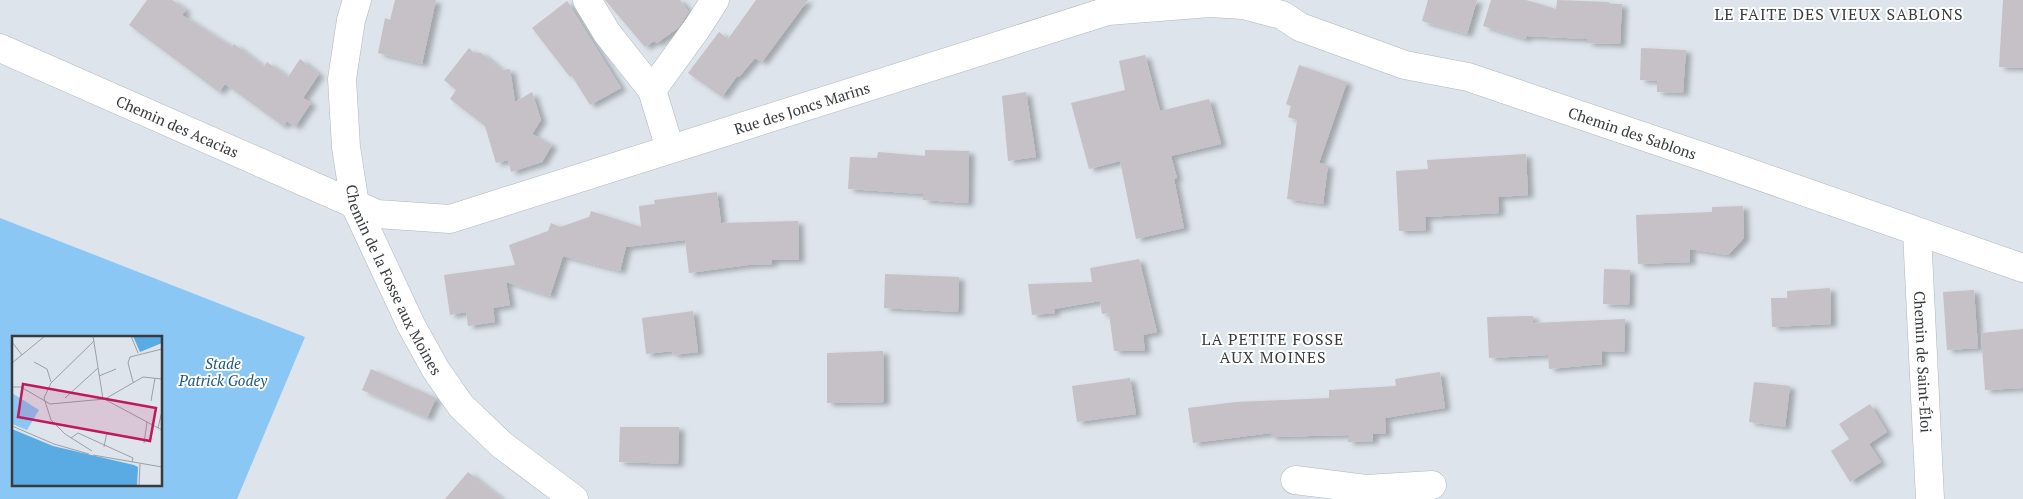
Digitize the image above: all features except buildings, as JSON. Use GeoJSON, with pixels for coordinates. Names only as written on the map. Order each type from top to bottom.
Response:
{"type":"FeatureCollection","features":[{"type":"Feature","properties":{"kind":"street","name":"Chemin de la Fosse aux Moines"},"geometry":{"type":"LineString","coordinates":[[357,0],[351,20],[342,79],[346,147],[355,204],[411,325],[436,370],[461,406],[502,445],[574,499]]}},
{"type":"Feature","properties":{"kind":"street"},"geometry":{"type":"LineString","coordinates":[[587,0],[607,33],[652,90],[670,150]]}},
{"type":"Feature","properties":{"kind":"street"},"geometry":{"type":"LineString","coordinates":[[652,90],[715,0]]}},
{"type":"Feature","properties":{"kind":"street","name":"Rue des Joncs Marins"},"geometry":{"type":"LineString","coordinates":[[355,204],[377,214],[450,219],[1108,11],[1210,2],[1247,2]]}},
{"type":"Feature","properties":{"kind":"street","name":"Chemin des Sablons"},"geometry":{"type":"LineString","coordinates":[[1247,2],[1282,15],[1300,27],[1405,65],[1468,77],[2023,268]]}},
{"type":"Feature","properties":{"kind":"street","name":"Chemin des Acacias"},"geometry":{"type":"LineString","coordinates":[[0,48],[355,204]]}},
{"type":"Feature","properties":{"kind":"street","name":"Chemin de Saint-Éloi"},"geometry":{"type":"LineString","coordinates":[[1917,232],[1924,497]]}},
{"type":"Feature","properties":{"kind":"street"},"geometry":{"type":"LineString","coordinates":[[1296,480],[1366,494],[1432,485]]}},
{"type":"Feature","properties":{"kind":"green space","name":"Stade Patrick Godey"},"geometry":{"type":"Polygon","coordinates":[[[0,218],[305,337],[237,499],[0,499],[0,218]]]}},
{"type":"Feature","properties":{"kind":"district","name":"LE FAITE DES VIEUX SABLONS"},"geometry":{"type":"Point","coordinates":[1839,14]}},
{"type":"Feature","properties":{"kind":"district","name":"LA PETITE FOSSE AUX MOINES"},"geometry":{"type":"Point","coordinates":[1273,348]}}]}
